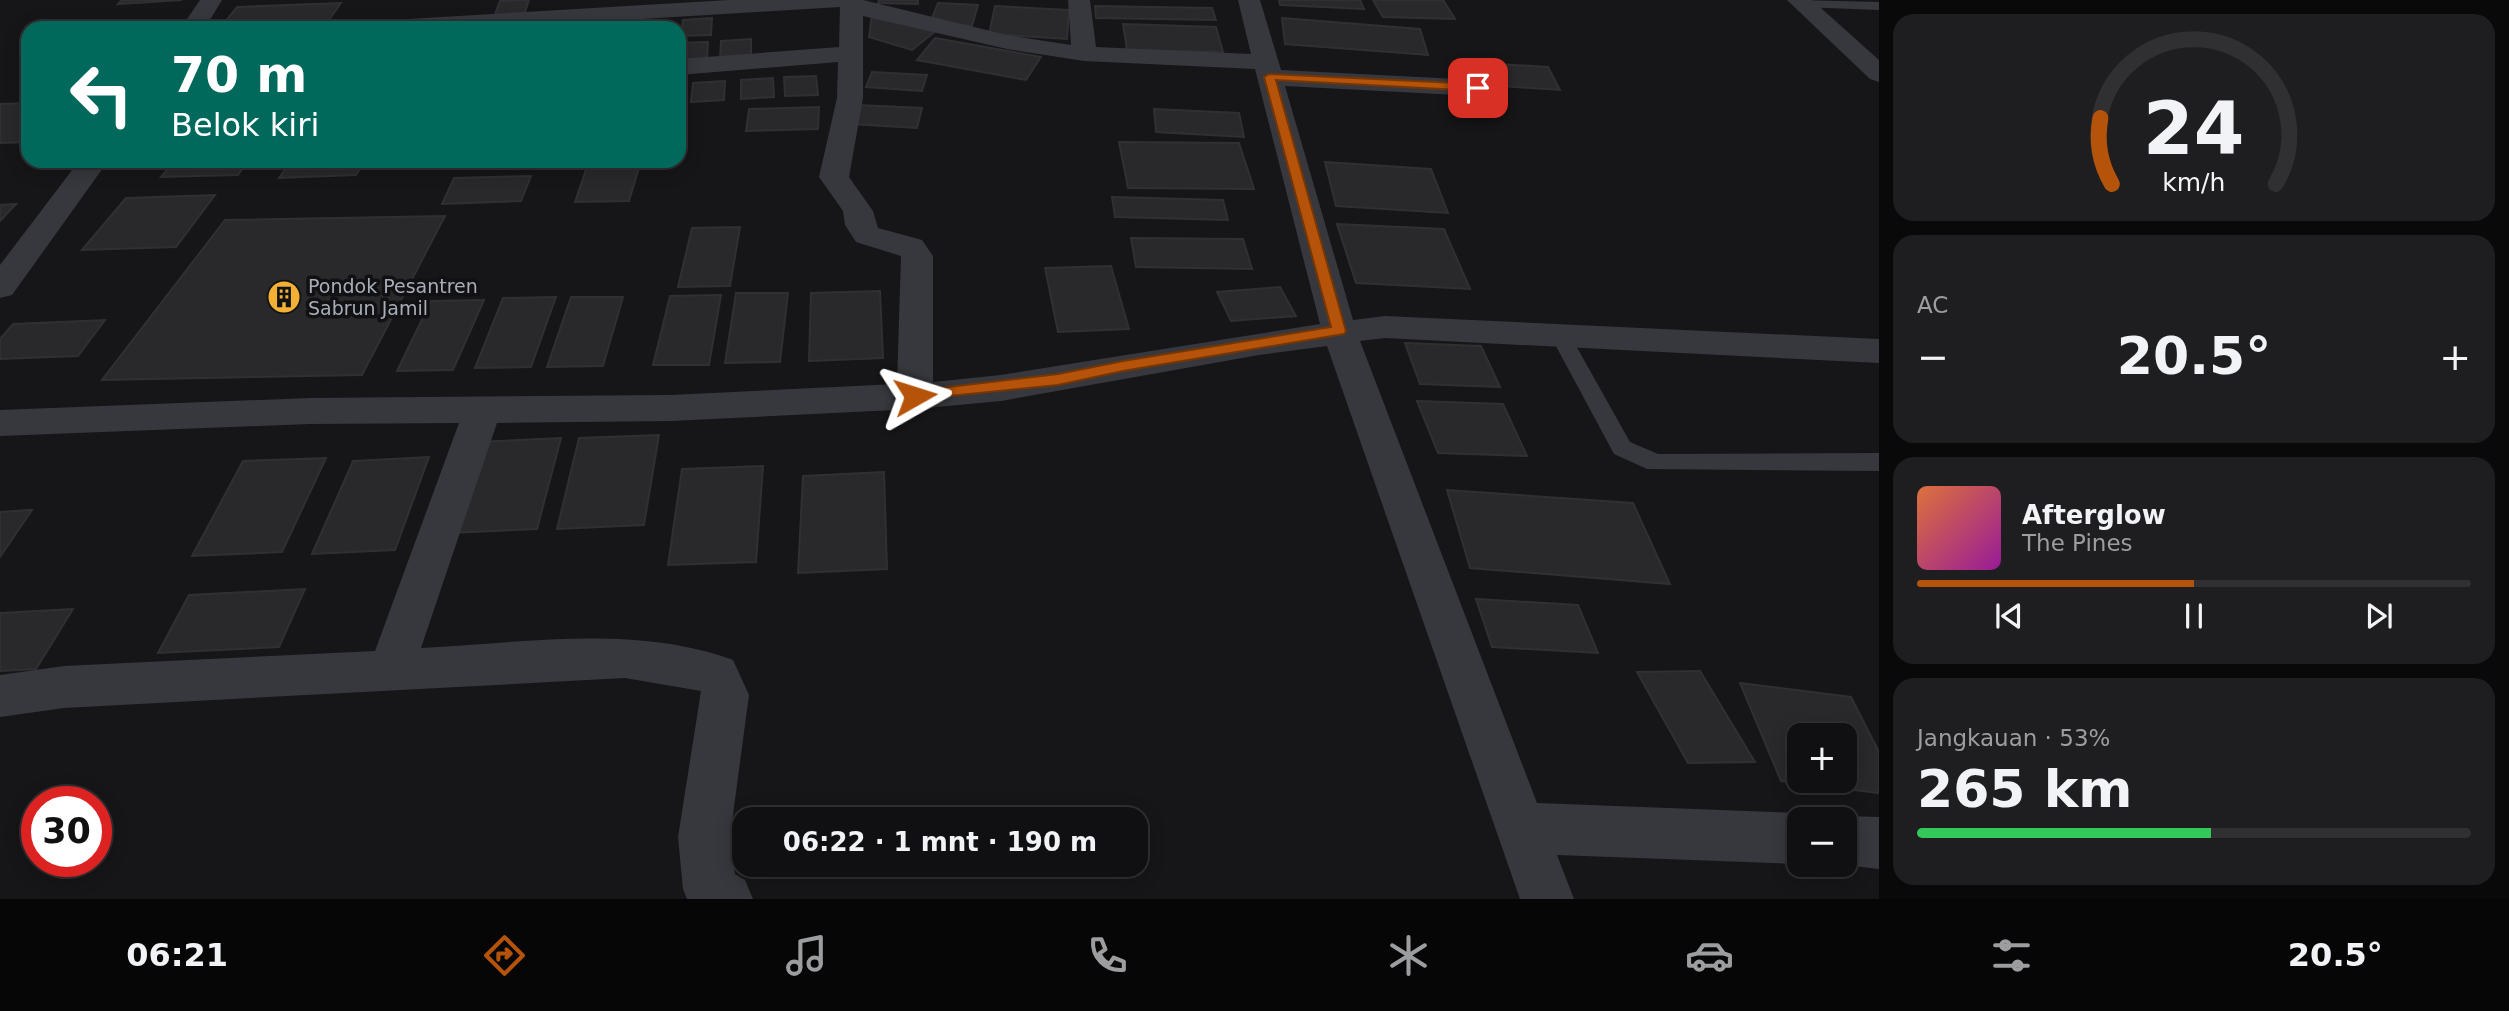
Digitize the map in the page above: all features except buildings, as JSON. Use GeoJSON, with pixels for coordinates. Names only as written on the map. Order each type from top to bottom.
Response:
{"type":"FeatureCollection","features":[{"type":"Feature","properties":{"kind":"street"},"geometry":{"type":"LineString","coordinates":[[198,21],[211,0]]}},
{"type":"Feature","properties":{"kind":"street"},"geometry":{"type":"LineString","coordinates":[[1079,0],[1084,54]]}},
{"type":"Feature","properties":{"kind":"street"},"geometry":{"type":"LineString","coordinates":[[1249,0],[1339,331],[1547,899]]}},
{"type":"Feature","properties":{"kind":"street"},"geometry":{"type":"LineString","coordinates":[[1800,1],[1879,74]]}},
{"type":"Feature","properties":{"kind":"street"},"geometry":{"type":"LineString","coordinates":[[850,2],[850,98],[834,177],[858,211],[860,225],[867,235],[911,247],[917,256],[915,396]]}},
{"type":"Feature","properties":{"kind":"street"},"geometry":{"type":"LineString","coordinates":[[502,21],[850,2],[1007,42],[1084,54],[1478,88]]}},
{"type":"Feature","properties":{"kind":"street"},"geometry":{"type":"LineString","coordinates":[[686,66],[851,54]]}},
{"type":"Feature","properties":{"kind":"street"},"geometry":{"type":"LineString","coordinates":[[2,282],[89,168]]}},
{"type":"Feature","properties":{"kind":"street"},"geometry":{"type":"LineString","coordinates":[[0,423],[483,409],[671,408],[915,396],[1058,380],[1123,366],[1339,331],[1435,327],[1879,351]]}},
{"type":"Feature","properties":{"kind":"street"},"geometry":{"type":"LineString","coordinates":[[390,673],[483,409]]}},
{"type":"Feature","properties":{"kind":"street"},"geometry":{"type":"LineString","coordinates":[[0,696],[64,687],[390,673],[625,658],[717,674],[726,695],[704,837],[710,889],[726,899]]}},
{"type":"Feature","properties":{"kind":"street"},"geometry":{"type":"LineString","coordinates":[[1523,828],[1787,839]]}},
{"type":"Feature","properties":{"kind":"street"},"geometry":{"type":"LineString","coordinates":[[1857,842],[1879,843]]}},
{"type":"Feature","properties":{"kind":"lane"},"geometry":{"type":"LineString","coordinates":[[1800,1],[1879,6]]}},
{"type":"Feature","properties":{"kind":"lane"},"geometry":{"type":"LineString","coordinates":[[1560,335],[1622,448],[1655,463],[1879,462]]}},
{"type":"Feature","properties":{"kind":"place","name":"Pondok Pesantren Sabrun Jamil"},"geometry":{"type":"Point","coordinates":[284,297]}},
{"type":"Feature","properties":{"kind":"route"},"geometry":{"type":"LineString","coordinates":[[915,396],[1058,380],[1123,366],[1339,331],[1269,77],[1478,88]]}}]}
